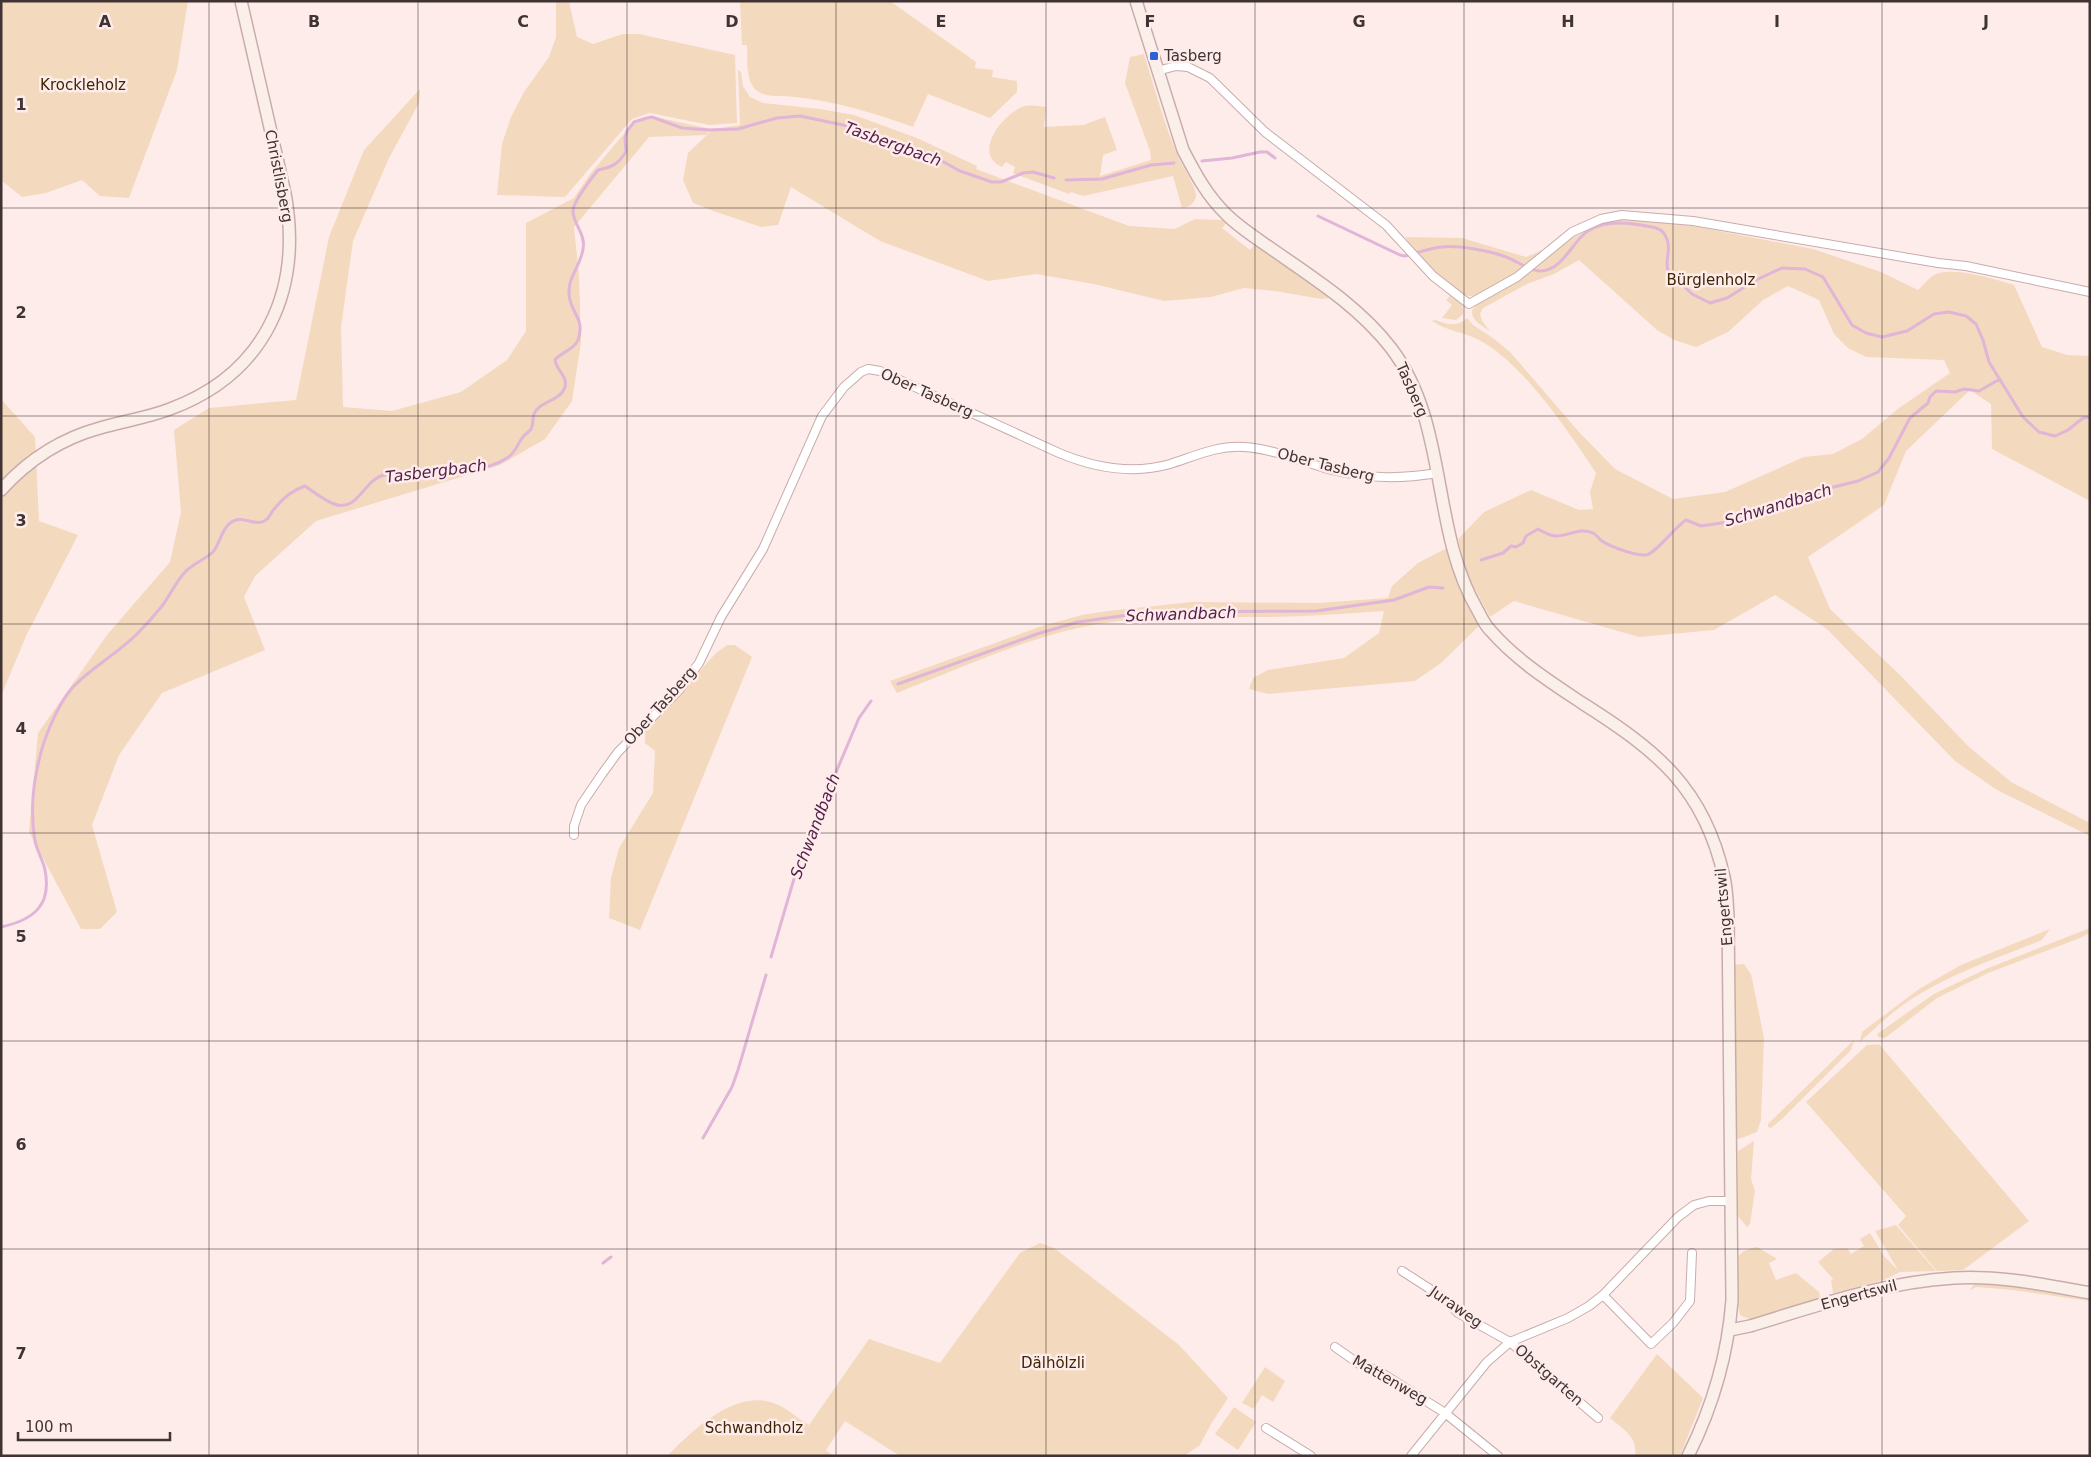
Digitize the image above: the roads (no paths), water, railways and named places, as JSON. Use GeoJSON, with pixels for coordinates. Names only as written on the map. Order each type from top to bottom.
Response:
{"type":"FeatureCollection","features":[{"type":"Feature","properties":{"kind":"main road","name":"Christlisberg"},"geometry":{"type":"LineString","coordinates":[[1,490],[34,458],[66,440],[100,428],[168,410],[204,394],[246,362],[271,325],[282,293],[288,264],[289,221],[241,1]]}},
{"type":"Feature","properties":{"kind":"main road","name":"Tasberg"},"geometry":{"type":"LineString","coordinates":[[1136,1],[1183,150],[1194,173],[1227,215],[1362,316],[1393,350],[1407,372],[1427,422],[1452,546],[1468,593]]}},
{"type":"Feature","properties":{"kind":"main road","name":"Engertswil"},"geometry":{"type":"LineString","coordinates":[[1468,593],[1489,629],[1535,672],[1619,726],[1650,749],[1678,778],[1701,812],[1716,848],[1725,879],[1728,916],[1732,1300],[1730,1330],[1716,1383],[1697,1439],[1688,1456]]}},
{"type":"Feature","properties":{"kind":"main road","name":"Engertswil"},"geometry":{"type":"LineString","coordinates":[[1730,1330],[1880,1289],[1917,1281],[1956,1277],[1991,1279],[2090,1293]]}},
{"type":"Feature","properties":{"kind":"street"},"geometry":{"type":"LineString","coordinates":[[1157,71],[1176,66],[1188,67],[1210,78],[1265,132],[1386,225],[1420,263],[1445,287],[1469,304]]}},
{"type":"Feature","properties":{"kind":"street"},"geometry":{"type":"LineString","coordinates":[[1467,313],[1469,304],[1522,273],[1572,232],[1601,219],[1622,215],[1693,222],[1919,260],[1966,266],[2090,292]]}},
{"type":"Feature","properties":{"kind":"street","name":"Ober Tasberg"},"geometry":{"type":"LineString","coordinates":[[574,835],[574,826],[581,805],[602,774],[618,752],[678,690],[699,663],[721,616],[763,549],[822,416],[844,387],[861,372],[868,369],[880,371],[1059,453],[1108,468],[1129,470],[1154,468],[1208,452],[1239,447],[1273,452],[1332,470],[1368,477],[1408,478],[1438,472]]}},
{"type":"Feature","properties":{"kind":"street","name":"Obstgarten"},"geometry":{"type":"LineString","coordinates":[[1598,1418],[1510,1342],[1568,1318],[1589,1306],[1603,1295],[1678,1217],[1694,1205],[1709,1201],[1732,1201]]}},
{"type":"Feature","properties":{"kind":"street"},"geometry":{"type":"LineString","coordinates":[[1603,1295],[1651,1344],[1673,1323],[1690,1300],[1692,1253]]}},
{"type":"Feature","properties":{"kind":"street","name":"Juraweg"},"geometry":{"type":"LineString","coordinates":[[1402,1271],[1444,1298],[1458,1312],[1510,1342]]}},
{"type":"Feature","properties":{"kind":"street"},"geometry":{"type":"LineString","coordinates":[[1411,1456],[1487,1362],[1510,1342]]}},
{"type":"Feature","properties":{"kind":"street","name":"Mattenweg"},"geometry":{"type":"LineString","coordinates":[[1335,1347],[1362,1366],[1377,1370],[1445,1413],[1498,1456]]}},
{"type":"Feature","properties":{"kind":"street"},"geometry":{"type":"LineString","coordinates":[[1266,1428],[1311,1456]]}},
{"type":"Feature","properties":{"kind":"waterway","name":"Tasbergbach"},"geometry":{"type":"LineString","coordinates":[[1,927],[31,915],[43,902],[46,893],[45,870],[36,845],[34,833],[33,796],[42,749],[50,726],[61,704],[80,680],[121,648],[144,627],[162,606],[185,572],[213,552],[230,523],[239,519],[262,522],[269,517],[285,498],[305,486],[330,502],[342,506],[355,500],[371,482],[384,475],[452,473],[498,463],[512,454],[523,437],[531,429],[533,416],[540,406],[563,392],[565,380],[555,360],[571,349],[578,340],[580,332],[579,320],[569,293],[570,282],[582,255],[583,244],[583,239],[574,217],[574,208],[583,190],[598,170],[615,164],[626,152],[625,138],[627,131],[634,122],[652,117],[682,128],[709,130],[738,129],[777,118],[800,116],[857,128],[894,148],[921,151],[960,171],[992,182],[1001,182],[1023,173],[1033,172],[1054,178]]}},
{"type":"Feature","properties":{"kind":"waterway"},"geometry":{"type":"LineString","coordinates":[[1202,161],[1232,158],[1260,152],[1267,152],[1275,158]]}},
{"type":"Feature","properties":{"kind":"waterway","name":"Tasbergbach"},"geometry":{"type":"LineString","coordinates":[[1066,180],[1102,179],[1151,165],[1174,163]]}},
{"type":"Feature","properties":{"kind":"waterway","name":"Tasbergbach"},"geometry":{"type":"LineString","coordinates":[[1318,216],[1400,255],[1405,256],[1442,247],[1465,248],[1500,255],[1537,271],[1548,270],[1560,262],[1583,235],[1596,227],[1619,223],[1655,228],[1661,230],[1667,240],[1668,271],[1692,294],[1710,303],[1727,298],[1756,280],[1782,268],[1805,269],[1823,277],[1852,325],[1866,333],[1882,337],[1907,331],[1934,314],[1949,312],[1966,316],[1976,324],[1989,362],[2023,417],[2039,432],[2055,436],[2068,430],[2083,418],[2090,417]]}},
{"type":"Feature","properties":{"kind":"waterway","name":"Schwandbach"},"geometry":{"type":"LineString","coordinates":[[1481,560],[1503,553],[1511,546],[1516,547],[1523,543],[1526,536],[1538,529],[1549,535],[1556,536],[1588,531],[1602,541],[1617,548],[1646,555],[1655,550],[1686,520],[1701,526],[1735,521],[1792,499],[1815,495],[1830,488],[1858,481],[1878,472],[1889,458],[1910,418],[1928,403],[1930,397],[1936,391],[1955,392],[1964,389],[1979,391],[2000,379]]}},
{"type":"Feature","properties":{"kind":"waterway","name":"Schwandbach"},"geometry":{"type":"LineString","coordinates":[[898,684],[1037,634],[1078,622],[1150,612],[1316,611],[1394,600],[1429,587],[1443,588]]}},
{"type":"Feature","properties":{"kind":"waterway","name":"Schwandbach"},"geometry":{"type":"LineString","coordinates":[[771,957],[801,855],[859,718],[871,701]]}},
{"type":"Feature","properties":{"kind":"waterway","name":"Schwandbach"},"geometry":{"type":"LineString","coordinates":[[703,1138],[732,1087],[766,975]]}},
{"type":"Feature","properties":{"kind":"waterway","name":"Schwandbach"},"geometry":{"type":"LineString","coordinates":[[603,1263],[611,1257]]}},
{"type":"Feature","properties":{"kind":"place","name":"Tasberg"},"geometry":{"type":"Point","coordinates":[1154,56]}},
{"type":"Feature","properties":{"kind":"park label","name":"Krockleholz"},"geometry":{"type":"Point","coordinates":[83,85]}},
{"type":"Feature","properties":{"kind":"park label","name":"Bürglenholz"},"geometry":{"type":"Point","coordinates":[1711,280]}},
{"type":"Feature","properties":{"kind":"park label","name":"Dälhölzli"},"geometry":{"type":"Point","coordinates":[1053,1363]}},
{"type":"Feature","properties":{"kind":"park label","name":"Schwandholz"},"geometry":{"type":"Point","coordinates":[754,1428]}}]}
